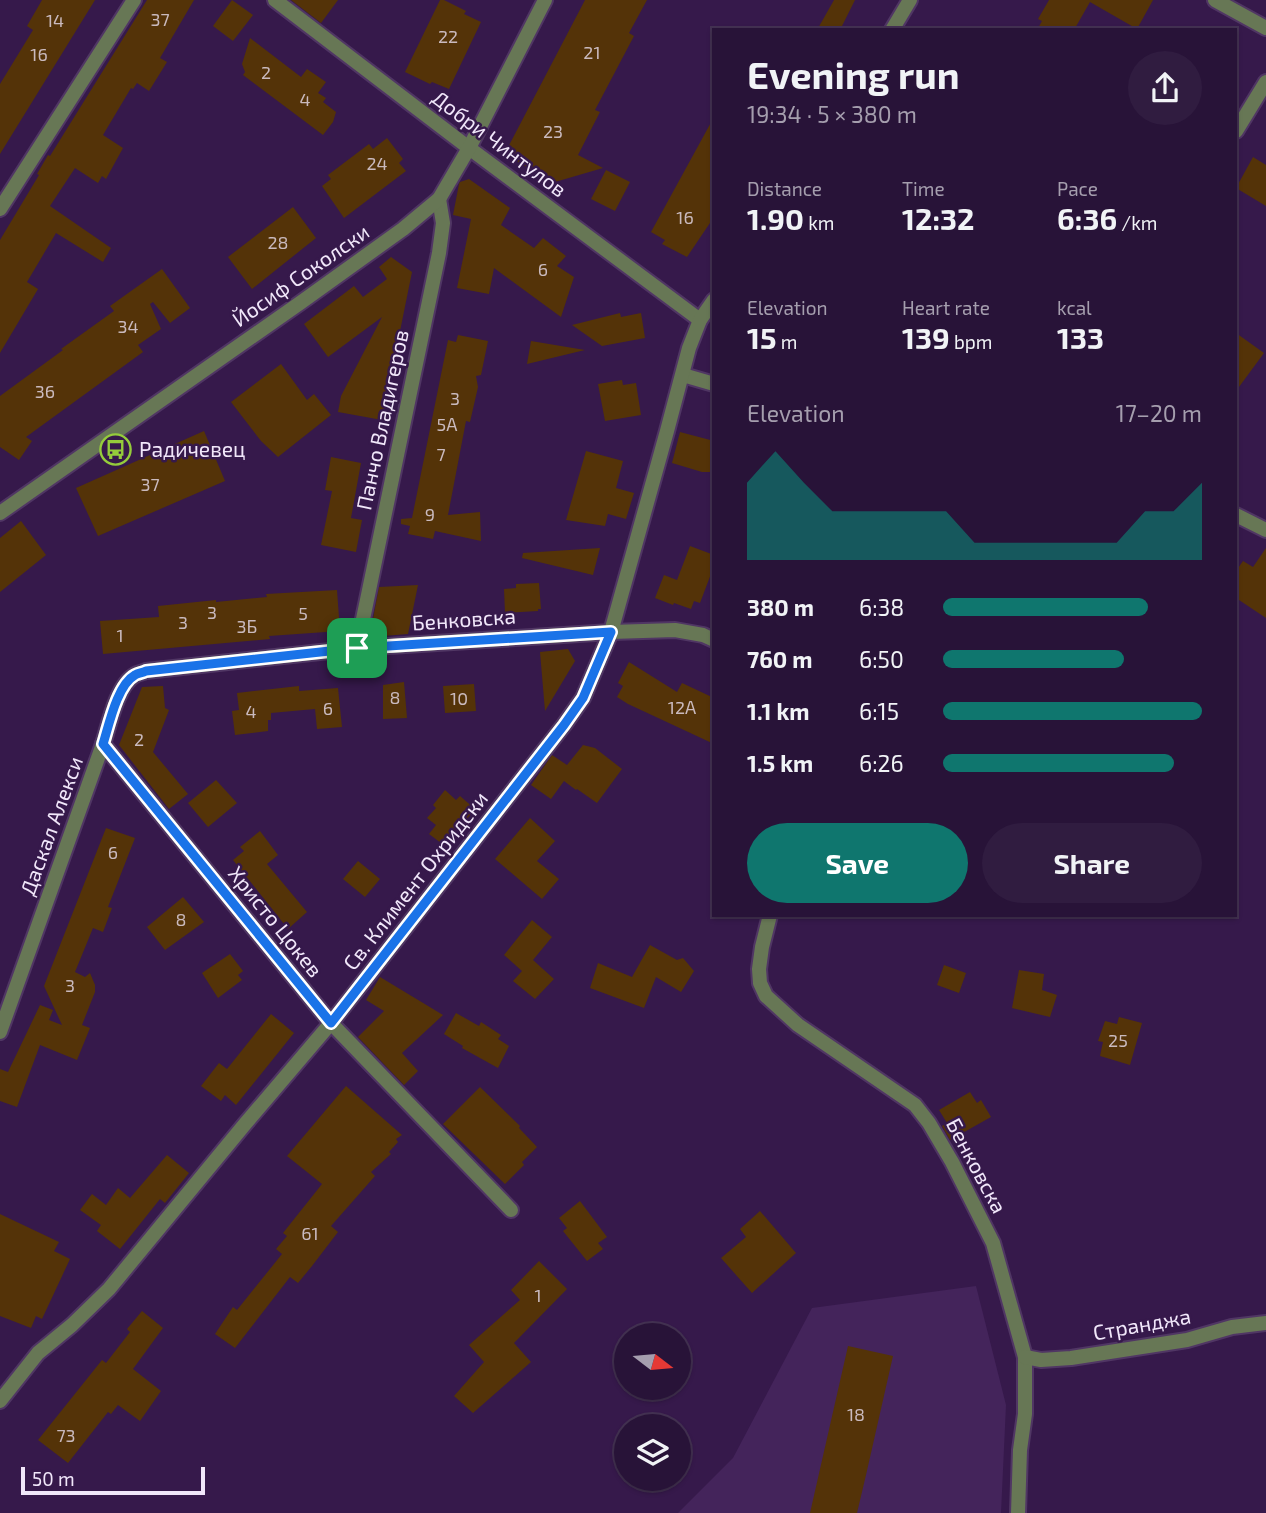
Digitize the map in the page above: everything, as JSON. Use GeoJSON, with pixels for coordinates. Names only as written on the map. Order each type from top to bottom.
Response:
{"type":"FeatureCollection","features":[{"type":"Feature","properties":{"kind":"street"},"geometry":{"type":"LineString","coordinates":[[0,209],[134,0]]}},
{"type":"Feature","properties":{"kind":"street","name":"Добри Чинтулов"},"geometry":{"type":"LineString","coordinates":[[275,0],[700,320]]}},
{"type":"Feature","properties":{"kind":"street","name":"Йосиф Соколски"},"geometry":{"type":"LineString","coordinates":[[0,513],[331,281],[403,229],[439,199],[469,148],[545,0]]}},
{"type":"Feature","properties":{"kind":"street"},"geometry":{"type":"LineString","coordinates":[[893,28],[910,0]]}},
{"type":"Feature","properties":{"kind":"street"},"geometry":{"type":"LineString","coordinates":[[1215,0],[1266,28]]}},
{"type":"Feature","properties":{"kind":"street"},"geometry":{"type":"LineString","coordinates":[[1237,129],[1266,82]]}},
{"type":"Feature","properties":{"kind":"street","name":"Панчо Владигеров"},"geometry":{"type":"LineString","coordinates":[[357,648],[439,253],[443,223],[439,199]]}},
{"type":"Feature","properties":{"kind":"street","name":"Св. Климент Охридски"},"geometry":{"type":"LineString","coordinates":[[0,1401],[38,1353],[72,1325],[108,1289],[331,1023],[583,698],[611,632],[689,348],[700,320],[712,303]]}},
{"type":"Feature","properties":{"kind":"street"},"geometry":{"type":"LineString","coordinates":[[683,375],[712,383]]}},
{"type":"Feature","properties":{"kind":"street"},"geometry":{"type":"LineString","coordinates":[[1237,516],[1266,530]]}},
{"type":"Feature","properties":{"kind":"street","name":"Бенковска"},"geometry":{"type":"LineString","coordinates":[[133,676],[146,671],[357,648],[611,632],[675,631],[712,639]]}},
{"type":"Feature","properties":{"kind":"street","name":"Даскал Алекси"},"geometry":{"type":"LineString","coordinates":[[0,1032],[118,699],[133,676]]}},
{"type":"Feature","properties":{"kind":"street","name":"Христо Цокев"},"geometry":{"type":"LineString","coordinates":[[103,744],[331,1023],[511,1210]]}},
{"type":"Feature","properties":{"kind":"street","name":"Бенковска"},"geometry":{"type":"LineString","coordinates":[[770,917],[759,969],[760,983],[766,996],[798,1025],[915,1105],[952,1162],[993,1243],[1025,1357],[1025,1414],[1020,1450],[1018,1513]]}},
{"type":"Feature","properties":{"kind":"street","name":"Странджа"},"geometry":{"type":"LineString","coordinates":[[1025,1357],[1041,1360],[1071,1358],[1187,1340],[1232,1327],[1266,1323]]}},
{"type":"Feature","properties":{"kind":"shaded area"},"geometry":{"type":"Polygon","coordinates":[[[976,1286],[1006,1405],[1001,1513],[678,1513],[733,1458],[812,1308],[976,1286]]]}},
{"type":"Feature","properties":{"kind":"building"},"geometry":{"type":"Polygon","coordinates":[[[42,0],[95,0],[0,154],[0,84],[33,30],[27,26],[42,0]]]}},
{"type":"Feature","properties":{"kind":"building"},"geometry":{"type":"Polygon","coordinates":[[[147,0],[194,0],[160,58],[167,62],[149,91],[137,83],[131,88],[103,135],[123,148],[106,179],[102,176],[98,183],[75,168],[50,206],[111,248],[103,262],[56,233],[27,282],[38,289],[0,353],[0,240],[48,155],[50,156],[147,0]]]}},
{"type":"Feature","properties":{"kind":"building"},"geometry":{"type":"Polygon","coordinates":[[[232,0],[253,15],[233,41],[213,26],[232,0]]]}},
{"type":"Feature","properties":{"kind":"building"},"geometry":{"type":"Polygon","coordinates":[[[291,0],[338,0],[321,23],[291,0]]]}},
{"type":"Feature","properties":{"kind":"building"},"geometry":{"type":"Polygon","coordinates":[[[440,0],[466,11],[464,14],[481,22],[449,89],[432,82],[430,84],[405,72],[440,0]]]}},
{"type":"Feature","properties":{"kind":"building"},"geometry":{"type":"Polygon","coordinates":[[[585,0],[647,0],[629,33],[634,36],[595,110],[600,112],[578,155],[603,168],[555,182],[504,155],[585,0]]]}},
{"type":"Feature","properties":{"kind":"building"},"geometry":{"type":"Polygon","coordinates":[[[834,0],[855,0],[841,28],[818,28],[834,0]]]}},
{"type":"Feature","properties":{"kind":"building"},"geometry":{"type":"Polygon","coordinates":[[[1049,0],[1153,0],[1138,28],[1090,2],[1075,28],[1038,28],[1042,21],[1038,19],[1049,0]]]}},
{"type":"Feature","properties":{"kind":"building"},"geometry":{"type":"Polygon","coordinates":[[[250,38],[301,77],[307,69],[326,82],[318,93],[326,98],[323,102],[336,112],[333,122],[323,135],[243,75],[245,72],[242,64],[250,38]]]}},
{"type":"Feature","properties":{"kind":"building"},"geometry":{"type":"Polygon","coordinates":[[[712,121],[712,220],[687,257],[662,244],[665,240],[651,232],[712,121]]]}},
{"type":"Feature","properties":{"kind":"building"},"geometry":{"type":"Polygon","coordinates":[[[387,138],[403,159],[399,163],[406,171],[344,218],[322,186],[331,179],[328,175],[369,144],[373,149],[387,138]]]}},
{"type":"Feature","properties":{"kind":"building"},"geometry":{"type":"Polygon","coordinates":[[[1253,157],[1266,165],[1266,206],[1237,186],[1253,157]]]}},
{"type":"Feature","properties":{"kind":"building"},"geometry":{"type":"Polygon","coordinates":[[[606,170],[630,182],[615,211],[591,199],[606,170]]]}},
{"type":"Feature","properties":{"kind":"building"},"geometry":{"type":"Polygon","coordinates":[[[469,179],[510,208],[501,225],[534,248],[543,238],[566,256],[557,266],[574,277],[561,317],[494,268],[489,294],[457,288],[471,219],[453,215],[459,184],[469,179]]]}},
{"type":"Feature","properties":{"kind":"building"},"geometry":{"type":"Polygon","coordinates":[[[293,207],[316,238],[252,289],[228,257],[293,207]]]}},
{"type":"Feature","properties":{"kind":"building"},"geometry":{"type":"Polygon","coordinates":[[[391,257],[412,272],[382,420],[338,412],[341,396],[382,317],[328,357],[304,324],[354,286],[363,297],[387,279],[379,267],[391,257]]]}},
{"type":"Feature","properties":{"kind":"building"},"geometry":{"type":"Polygon","coordinates":[[[162,269],[190,308],[170,323],[153,302],[150,304],[161,329],[138,345],[143,352],[26,437],[32,441],[19,460],[0,447],[0,396],[114,311],[110,306],[162,269]]]}},
{"type":"Feature","properties":{"kind":"building"},"geometry":{"type":"Polygon","coordinates":[[[620,313],[621,317],[641,313],[645,338],[602,346],[572,325],[620,313]]]}},
{"type":"Feature","properties":{"kind":"building"},"geometry":{"type":"Polygon","coordinates":[[[1237,334],[1264,353],[1237,390],[1237,334]]]}},
{"type":"Feature","properties":{"kind":"building"},"geometry":{"type":"Polygon","coordinates":[[[458,335],[488,341],[481,375],[476,376],[478,387],[470,422],[466,421],[448,515],[480,512],[481,541],[435,531],[433,539],[408,534],[410,526],[401,524],[401,519],[412,518],[448,340],[456,342],[458,335]]]}},
{"type":"Feature","properties":{"kind":"building"},"geometry":{"type":"Polygon","coordinates":[[[531,341],[585,350],[527,364],[531,341]]]}},
{"type":"Feature","properties":{"kind":"building"},"geometry":{"type":"Polygon","coordinates":[[[281,364],[307,400],[314,394],[331,415],[278,457],[261,441],[231,402],[281,364]]]}},
{"type":"Feature","properties":{"kind":"building"},"geometry":{"type":"Polygon","coordinates":[[[622,380],[623,385],[636,383],[641,415],[605,421],[598,384],[622,380]]]}},
{"type":"Feature","properties":{"kind":"building"},"geometry":{"type":"Polygon","coordinates":[[[204,431],[225,481],[98,536],[76,488],[204,431]]]}},
{"type":"Feature","properties":{"kind":"building"},"geometry":{"type":"Polygon","coordinates":[[[680,432],[712,440],[712,472],[702,472],[672,463],[680,432]]]}},
{"type":"Feature","properties":{"kind":"building"},"geometry":{"type":"Polygon","coordinates":[[[586,451],[623,461],[616,488],[634,493],[626,519],[608,514],[605,526],[566,520],[586,451]]]}},
{"type":"Feature","properties":{"kind":"building"},"geometry":{"type":"Polygon","coordinates":[[[331,457],[361,463],[351,518],[362,520],[356,552],[321,545],[332,491],[325,490],[331,457]]]}},
{"type":"Feature","properties":{"kind":"building"},"geometry":{"type":"Polygon","coordinates":[[[21,521],[46,555],[0,592],[0,538],[21,521]]]}},
{"type":"Feature","properties":{"kind":"building"},"geometry":{"type":"Polygon","coordinates":[[[690,546],[712,554],[712,571],[700,603],[694,601],[691,609],[655,598],[664,575],[677,580],[690,546]]]}},
{"type":"Feature","properties":{"kind":"building"},"geometry":{"type":"Polygon","coordinates":[[[600,548],[593,575],[522,558],[523,553],[600,548]]]}},
{"type":"Feature","properties":{"kind":"building"},"geometry":{"type":"Polygon","coordinates":[[[1266,548],[1266,618],[1237,599],[1237,570],[1243,561],[1253,567],[1266,548]]]}},
{"type":"Feature","properties":{"kind":"building"},"geometry":{"type":"Polygon","coordinates":[[[539,583],[541,609],[505,613],[504,589],[516,588],[516,584],[539,583]]]}},
{"type":"Feature","properties":{"kind":"building"},"geometry":{"type":"Polygon","coordinates":[[[418,585],[408,634],[383,636],[371,629],[379,587],[418,585]]]}},
{"type":"Feature","properties":{"kind":"building"},"geometry":{"type":"Polygon","coordinates":[[[337,590],[340,631],[103,654],[100,621],[159,617],[158,606],[267,597],[266,594],[337,590]]]}},
{"type":"Feature","properties":{"kind":"building"},"geometry":{"type":"Polygon","coordinates":[[[568,649],[575,661],[545,711],[540,652],[568,649]]]}},
{"type":"Feature","properties":{"kind":"building"},"geometry":{"type":"Polygon","coordinates":[[[629,662],[677,692],[682,683],[712,697],[712,743],[617,697],[623,686],[618,683],[629,662]]]}},
{"type":"Feature","properties":{"kind":"building"},"geometry":{"type":"Polygon","coordinates":[[[404,682],[407,718],[383,719],[383,685],[404,682]]]}},
{"type":"Feature","properties":{"kind":"building"},"geometry":{"type":"Polygon","coordinates":[[[474,684],[476,711],[445,713],[443,686],[474,684]]]}},
{"type":"Feature","properties":{"kind":"building"},"geometry":{"type":"Polygon","coordinates":[[[163,686],[165,708],[169,710],[153,752],[188,794],[169,809],[119,745],[142,687],[163,686]]]}},
{"type":"Feature","properties":{"kind":"building"},"geometry":{"type":"Polygon","coordinates":[[[299,686],[299,691],[338,688],[342,727],[317,729],[315,709],[271,713],[268,731],[235,735],[232,711],[239,710],[237,693],[299,686]]]}},
{"type":"Feature","properties":{"kind":"building"},"geometry":{"type":"Polygon","coordinates":[[[583,745],[595,748],[622,769],[597,803],[564,781],[551,799],[531,785],[552,755],[567,765],[583,745]]]}},
{"type":"Feature","properties":{"kind":"building"},"geometry":{"type":"Polygon","coordinates":[[[216,780],[237,803],[208,827],[188,803],[216,780]]]}},
{"type":"Feature","properties":{"kind":"building"},"geometry":{"type":"Polygon","coordinates":[[[445,790],[456,800],[460,796],[475,809],[445,846],[429,834],[436,825],[427,818],[436,808],[433,805],[445,790]]]}},
{"type":"Feature","properties":{"kind":"building"},"geometry":{"type":"Polygon","coordinates":[[[530,818],[555,841],[537,861],[559,879],[542,899],[495,859],[530,818]]]}},
{"type":"Feature","properties":{"kind":"building"},"geometry":{"type":"Polygon","coordinates":[[[106,828],[135,838],[108,907],[112,908],[103,932],[93,928],[75,972],[85,977],[90,973],[95,985],[95,992],[82,1025],[90,1028],[77,1060],[40,1045],[17,1107],[0,1101],[0,1069],[8,1072],[40,1005],[53,1010],[49,1020],[62,1025],[44,986],[106,828]]]}},
{"type":"Feature","properties":{"kind":"building"},"geometry":{"type":"Polygon","coordinates":[[[260,831],[278,855],[267,864],[307,912],[288,929],[233,860],[244,851],[240,847],[260,831]]]}},
{"type":"Feature","properties":{"kind":"building"},"geometry":{"type":"Polygon","coordinates":[[[358,861],[380,879],[365,897],[343,879],[358,861]]]}},
{"type":"Feature","properties":{"kind":"building"},"geometry":{"type":"Polygon","coordinates":[[[183,897],[204,922],[165,950],[147,927],[183,897]]]}},
{"type":"Feature","properties":{"kind":"building"},"geometry":{"type":"Polygon","coordinates":[[[532,920],[552,937],[533,960],[554,979],[535,999],[513,981],[522,971],[504,955],[532,920]]]}},
{"type":"Feature","properties":{"kind":"building"},"geometry":{"type":"Polygon","coordinates":[[[650,945],[677,960],[683,958],[694,971],[681,992],[656,977],[644,1008],[590,988],[598,963],[632,977],[650,945]]]}},
{"type":"Feature","properties":{"kind":"building"},"geometry":{"type":"Polygon","coordinates":[[[230,954],[243,971],[238,975],[242,980],[218,998],[202,973],[230,954]]]}},
{"type":"Feature","properties":{"kind":"building"},"geometry":{"type":"Polygon","coordinates":[[[944,965],[966,973],[959,993],[937,985],[944,965]]]}},
{"type":"Feature","properties":{"kind":"building"},"geometry":{"type":"Polygon","coordinates":[[[1019,970],[1044,974],[1042,990],[1057,995],[1050,1017],[1012,1008],[1019,970]]]}},
{"type":"Feature","properties":{"kind":"building"},"geometry":{"type":"Polygon","coordinates":[[[380,977],[443,1015],[402,1053],[418,1071],[404,1085],[358,1037],[384,1011],[366,1000],[380,977]]]}},
{"type":"Feature","properties":{"kind":"building"},"geometry":{"type":"Polygon","coordinates":[[[456,1013],[479,1026],[481,1022],[501,1035],[498,1039],[509,1046],[498,1068],[462,1048],[463,1046],[444,1034],[456,1013]]]}},
{"type":"Feature","properties":{"kind":"building"},"geometry":{"type":"Polygon","coordinates":[[[271,1014],[294,1033],[236,1105],[225,1095],[221,1101],[201,1086],[219,1063],[227,1069],[271,1014]]]}},
{"type":"Feature","properties":{"kind":"building"},"geometry":{"type":"Polygon","coordinates":[[[1119,1017],[1142,1023],[1130,1065],[1100,1056],[1103,1042],[1098,1041],[1105,1021],[1117,1024],[1119,1017]]]}},
{"type":"Feature","properties":{"kind":"building"},"geometry":{"type":"Polygon","coordinates":[[[346,1086],[402,1135],[396,1139],[398,1142],[389,1152],[391,1154],[371,1172],[375,1176],[331,1226],[338,1232],[312,1266],[298,1283],[290,1277],[235,1348],[215,1334],[233,1307],[237,1310],[282,1254],[276,1249],[287,1236],[283,1233],[322,1184],[287,1156],[346,1086]]]}},
{"type":"Feature","properties":{"kind":"building"},"geometry":{"type":"Polygon","coordinates":[[[480,1087],[520,1126],[537,1147],[505,1184],[443,1124],[480,1087]]]}},
{"type":"Feature","properties":{"kind":"building"},"geometry":{"type":"Polygon","coordinates":[[[970,1092],[977,1103],[981,1100],[991,1117],[950,1140],[942,1126],[947,1123],[939,1110],[970,1092]]]}},
{"type":"Feature","properties":{"kind":"building"},"geometry":{"type":"Polygon","coordinates":[[[167,1155],[189,1173],[165,1203],[160,1199],[120,1249],[97,1231],[101,1225],[80,1210],[92,1194],[106,1205],[118,1188],[130,1198],[167,1155]]]}},
{"type":"Feature","properties":{"kind":"building"},"geometry":{"type":"Polygon","coordinates":[[[580,1201],[607,1237],[598,1243],[603,1249],[587,1261],[563,1231],[567,1228],[559,1218],[580,1201]]]}},
{"type":"Feature","properties":{"kind":"building"},"geometry":{"type":"Polygon","coordinates":[[[760,1211],[796,1253],[752,1293],[721,1258],[746,1237],[740,1229],[760,1211]]]}},
{"type":"Feature","properties":{"kind":"building"},"geometry":{"type":"Polygon","coordinates":[[[0,1214],[59,1242],[54,1251],[70,1259],[42,1319],[36,1316],[31,1328],[0,1316],[0,1214]]]}},
{"type":"Feature","properties":{"kind":"building"},"geometry":{"type":"Polygon","coordinates":[[[539,1261],[567,1289],[514,1343],[531,1362],[473,1413],[454,1396],[484,1362],[469,1345],[520,1300],[511,1290],[539,1261]]]}},
{"type":"Feature","properties":{"kind":"building"},"geometry":{"type":"Polygon","coordinates":[[[142,1311],[163,1328],[133,1369],[161,1391],[140,1421],[118,1405],[111,1414],[108,1412],[68,1463],[38,1440],[102,1360],[106,1363],[142,1311]]]}},
{"type":"Feature","properties":{"kind":"building"},"geometry":{"type":"Polygon","coordinates":[[[848,1346],[893,1356],[866,1475],[857,1513],[810,1513],[848,1346]]]}},
{"type":"Feature","properties":{"kind":"place","name":"Радичевец"},"geometry":{"type":"Point","coordinates":[116,450]}},
{"type":"Feature","properties":{"kind":"route"},"geometry":{"type":"LineString","coordinates":[[611,632],[583,698],[564,725],[331,1023],[103,744],[124,687],[133,676],[146,671],[357,648],[611,632]]}}]}
